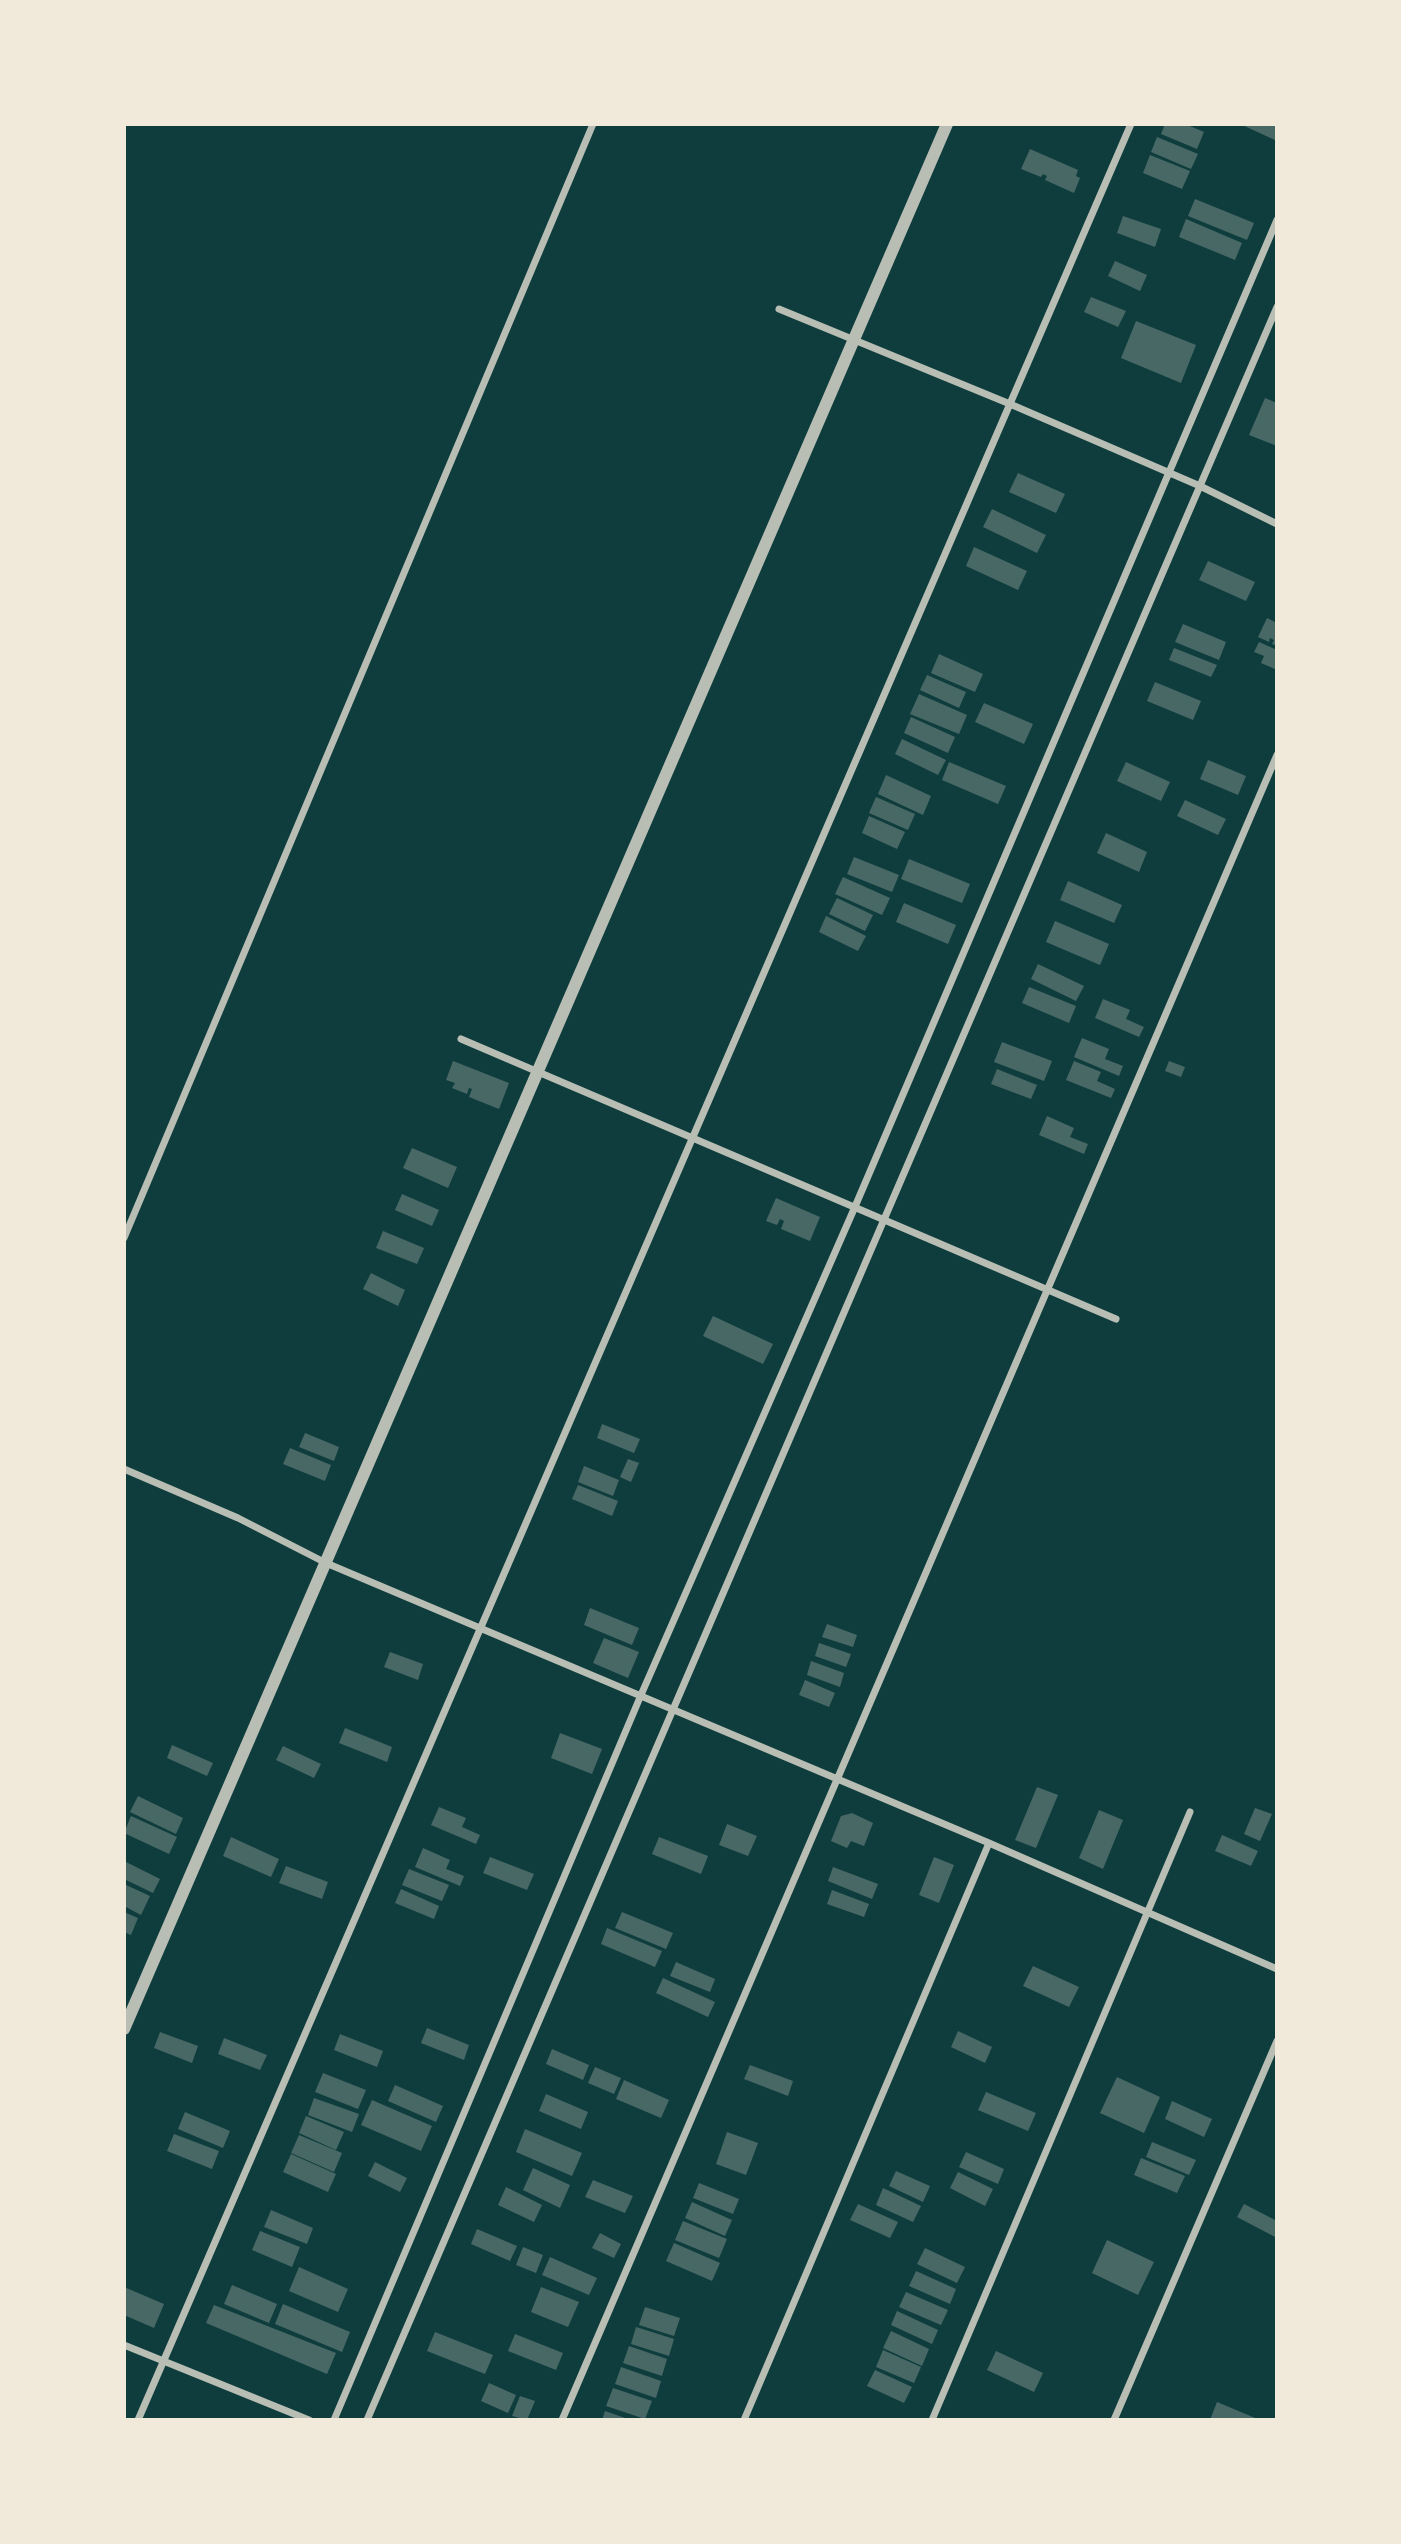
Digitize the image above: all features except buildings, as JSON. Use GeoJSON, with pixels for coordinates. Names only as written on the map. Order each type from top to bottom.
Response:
{"type":"FeatureCollection","features":[{"type":"Feature","properties":{"kind":"street"},"geometry":{"type":"LineString","coordinates":[[124,1238],[593,124]]}},
{"type":"Feature","properties":{"kind":"street"},"geometry":{"type":"LineString","coordinates":[[124,2029],[947,124]]}},
{"type":"Feature","properties":{"kind":"street"},"geometry":{"type":"LineString","coordinates":[[138,2420],[1131,124]]}},
{"type":"Feature","properties":{"kind":"street"},"geometry":{"type":"LineString","coordinates":[[334,2420],[642,1695],[854,1209],[1277,220]]}},
{"type":"Feature","properties":{"kind":"street"},"geometry":{"type":"LineString","coordinates":[[367,2420],[1277,307]]}},
{"type":"Feature","properties":{"kind":"street"},"geometry":{"type":"LineString","coordinates":[[779,309],[1168,472],[1277,524]]}},
{"type":"Feature","properties":{"kind":"street"},"geometry":{"type":"LineString","coordinates":[[562,2420],[840,1779],[1277,755]]}},
{"type":"Feature","properties":{"kind":"street"},"geometry":{"type":"LineString","coordinates":[[461,1039],[1116,1319]]}},
{"type":"Feature","properties":{"kind":"street"},"geometry":{"type":"LineString","coordinates":[[124,1469],[237,1518],[326,1563],[840,1779],[1277,1969]]}},
{"type":"Feature","properties":{"kind":"street"},"geometry":{"type":"LineString","coordinates":[[932,2420],[1190,1812]]}},
{"type":"Feature","properties":{"kind":"street"},"geometry":{"type":"LineString","coordinates":[[744,2420],[989,1843]]}},
{"type":"Feature","properties":{"kind":"street"},"geometry":{"type":"LineString","coordinates":[[1114,2420],[1277,2041]]}},
{"type":"Feature","properties":{"kind":"street"},"geometry":{"type":"LineString","coordinates":[[124,2344],[309,2420]]}}]}
